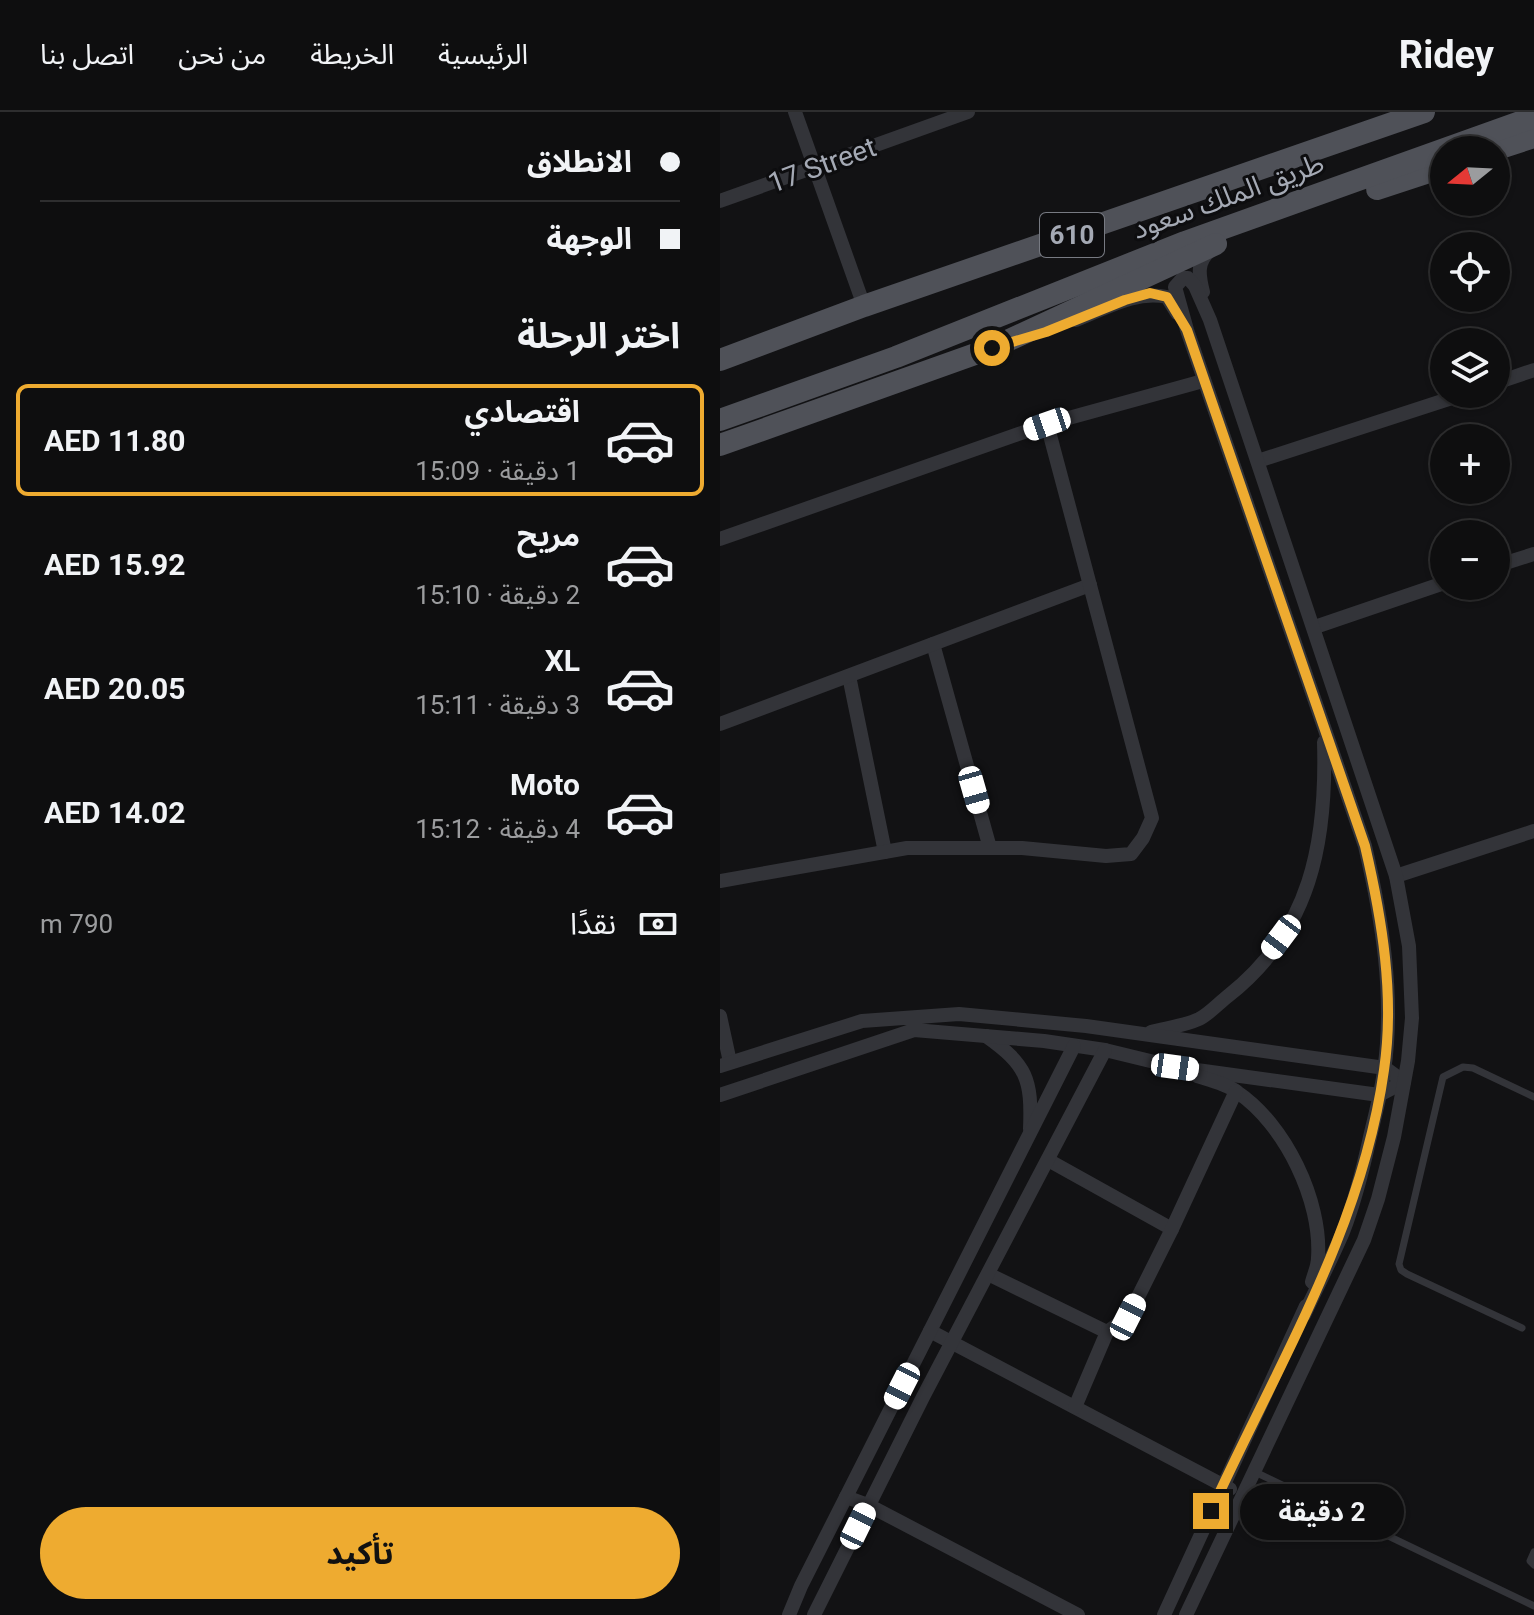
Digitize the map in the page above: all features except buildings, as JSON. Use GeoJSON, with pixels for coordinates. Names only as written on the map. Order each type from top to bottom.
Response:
{"type":"FeatureCollection","features":[{"type":"Feature","properties":{"kind":"main road","name":"طريق الملك سعود"},"geometry":{"type":"LineString","coordinates":[[720,360],[1386,118],[1424,112]]}},
{"type":"Feature","properties":{"kind":"main road","name":"طريق الملك سعود"},"geometry":{"type":"LineString","coordinates":[[720,420],[896,357],[1185,242],[1534,119]]}},
{"type":"Feature","properties":{"kind":"main road"},"geometry":{"type":"LineString","coordinates":[[1492,136],[1534,119]]}},
{"type":"Feature","properties":{"kind":"main road"},"geometry":{"type":"LineString","coordinates":[[1510,145],[1534,137]]}},
{"type":"Feature","properties":{"kind":"main road"},"geometry":{"type":"LineString","coordinates":[[1328,206],[1335,197],[1430,160]]}},
{"type":"Feature","properties":{"kind":"main road"},"geometry":{"type":"LineString","coordinates":[[720,445],[992,348],[1221,242],[1430,172]]}},
{"type":"Feature","properties":{"kind":"street"},"geometry":{"type":"LineString","coordinates":[[795,112],[864,306]]}},
{"type":"Feature","properties":{"kind":"street","name":"17 Street"},"geometry":{"type":"LineString","coordinates":[[720,201],[967,112]]}},
{"type":"Feature","properties":{"kind":"street"},"geometry":{"type":"LineString","coordinates":[[1186,1615],[1364,1240],[1394,1137],[1412,1018],[1409,946],[1396,876],[1210,320],[1199,277],[1205,254],[1221,242]]}},
{"type":"Feature","properties":{"kind":"street"},"geometry":{"type":"LineString","coordinates":[[1164,1615],[1343,1231],[1362,1173],[1385,1068],[1384,947],[1365,846],[1203,381],[1175,287],[1183,278],[1188,278],[1195,286],[1210,320]]}},
{"type":"Feature","properties":{"kind":"street"},"geometry":{"type":"LineString","coordinates":[[992,348],[1046,332],[1150,293],[1167,297],[1187,330]]}},
{"type":"Feature","properties":{"kind":"street"},"geometry":{"type":"LineString","coordinates":[[1510,378],[1534,370]]}},
{"type":"Feature","properties":{"kind":"street"},"geometry":{"type":"LineString","coordinates":[[720,539],[1047,424],[1203,381]]}},
{"type":"Feature","properties":{"kind":"street"},"geometry":{"type":"LineString","coordinates":[[1258,461],[1430,405]]}},
{"type":"Feature","properties":{"kind":"street"},"geometry":{"type":"LineString","coordinates":[[720,881],[907,848],[1022,848],[1106,856],[1131,854],[1143,838],[1152,818],[1047,424]]}},
{"type":"Feature","properties":{"kind":"street"},"geometry":{"type":"LineString","coordinates":[[1510,562],[1534,554]]}},
{"type":"Feature","properties":{"kind":"street"},"geometry":{"type":"LineString","coordinates":[[720,724],[1090,585]]}},
{"type":"Feature","properties":{"kind":"street"},"geometry":{"type":"LineString","coordinates":[[1315,627],[1430,588]]}},
{"type":"Feature","properties":{"kind":"street"},"geometry":{"type":"LineString","coordinates":[[933,644],[990,848]]}},
{"type":"Feature","properties":{"kind":"street"},"geometry":{"type":"LineString","coordinates":[[849,676],[885,852]]}},
{"type":"Feature","properties":{"kind":"street"},"geometry":{"type":"LineString","coordinates":[[1145,1034],[1200,1019],[1249,980],[1297,915],[1315,863],[1325,778],[1323,725]]}},
{"type":"Feature","properties":{"kind":"street"},"geometry":{"type":"LineString","coordinates":[[1396,876],[1534,831]]}},
{"type":"Feature","properties":{"kind":"street"},"geometry":{"type":"LineString","coordinates":[[720,1016],[725,1064],[862,1021],[959,1014],[1145,1034],[1385,1068],[1404,1082]]}},
{"type":"Feature","properties":{"kind":"street"},"geometry":{"type":"LineString","coordinates":[[720,1095],[914,1030],[1105,1050],[1175,1067],[1379,1095],[1404,1082]]}},
{"type":"Feature","properties":{"kind":"street"},"geometry":{"type":"LineString","coordinates":[[986,1036],[1011,1054],[1029,1083],[1030,1134]]}},
{"type":"Feature","properties":{"kind":"street"},"geometry":{"type":"LineString","coordinates":[[789,1615],[1074,1046]]}},
{"type":"Feature","properties":{"kind":"street"},"geometry":{"type":"LineString","coordinates":[[814,1615],[1105,1050]]}},
{"type":"Feature","properties":{"kind":"street"},"geometry":{"type":"LineString","coordinates":[[1175,1067],[1236,1091],[1286,1145],[1300,1171],[1316,1229],[1318,1259],[1304,1315]]}},
{"type":"Feature","properties":{"kind":"street"},"geometry":{"type":"LineString","coordinates":[[1075,1407],[1107,1332],[1128,1317],[1236,1091]]}},
{"type":"Feature","properties":{"kind":"street"},"geometry":{"type":"LineString","coordinates":[[1048,1160],[1172,1229]]}},
{"type":"Feature","properties":{"kind":"street"},"geometry":{"type":"LineString","coordinates":[[988,1274],[1107,1332]]}},
{"type":"Feature","properties":{"kind":"street"},"geometry":{"type":"LineString","coordinates":[[930,1331],[1241,1495]]}},
{"type":"Feature","properties":{"kind":"street"},"geometry":{"type":"LineString","coordinates":[[846,1497],[868,1505],[1078,1615]]}},
{"type":"Feature","properties":{"kind":"street"},"geometry":{"type":"LineString","coordinates":[[834,1520],[838,1566]]}},
{"type":"Feature","properties":{"kind":"lane"},"geometry":{"type":"LineString","coordinates":[[1522,1328],[1407,1274],[1399,1264],[1443,1077],[1463,1067],[1473,1068],[1534,1097]]}},
{"type":"Feature","properties":{"kind":"lane"},"geometry":{"type":"LineString","coordinates":[[1255,1472],[1534,1606]]}},
{"type":"Feature","properties":{"kind":"lane"},"geometry":{"type":"LineString","coordinates":[[1534,1552],[1530,1561],[1534,1565]]}},
{"type":"Feature","properties":{"kind":"route"},"geometry":{"type":"LineString","coordinates":[[992,348],[1046,332],[1125,300],[1150,293],[1167,297],[1187,330],[1365,846],[1377,899],[1387,1002],[1385,1068],[1362,1173],[1343,1231],[1211,1511]]}}]}
